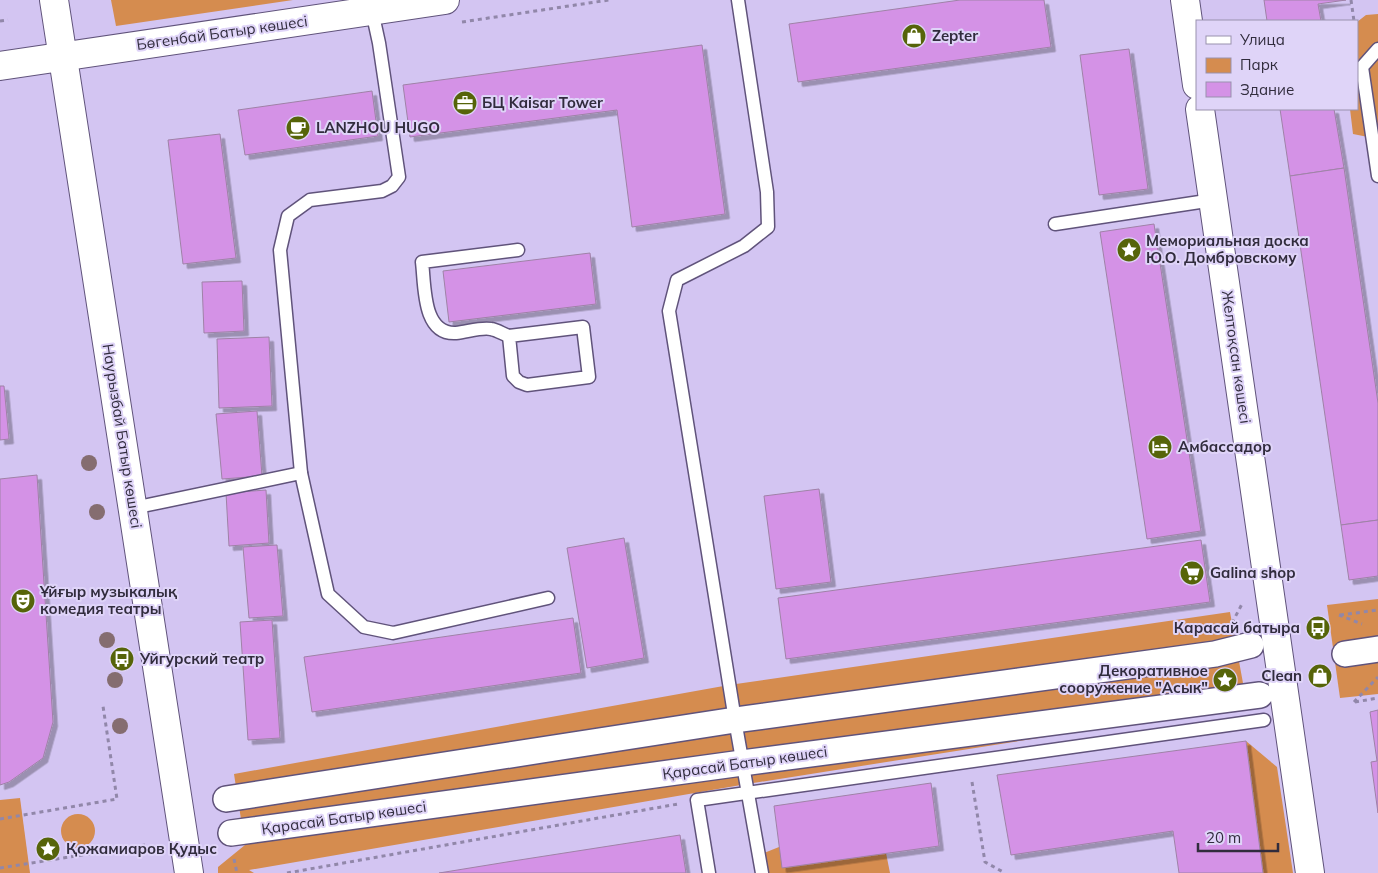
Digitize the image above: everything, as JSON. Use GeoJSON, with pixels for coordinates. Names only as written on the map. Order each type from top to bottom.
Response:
{"type":"FeatureCollection","features":[{"type":"Feature","properties":{"kind":"main road","name":"Наурызбай Батыр көшесі"},"geometry":{"type":"LineString","coordinates":[[54,0],[189,873]]}},
{"type":"Feature","properties":{"kind":"main road","name":"Бөгенбай Батыр көшесі"},"geometry":{"type":"LineString","coordinates":[[0,66],[445,0]]}},
{"type":"Feature","properties":{"kind":"main road"},"geometry":{"type":"LineString","coordinates":[[1185,0],[1196,78]]}},
{"type":"Feature","properties":{"kind":"main road","name":"Желтоқсан көшесі"},"geometry":{"type":"LineString","coordinates":[[1200,110],[1310,873]]}},
{"type":"Feature","properties":{"kind":"street"},"geometry":{"type":"LineString","coordinates":[[1345,654],[1374,638]]}},
{"type":"Feature","properties":{"kind":"street"},"geometry":{"type":"LineString","coordinates":[[226,799],[735,720],[1215,654],[1251,646]]}},
{"type":"Feature","properties":{"kind":"street","name":"Қарасай Батыр көшесі"},"geometry":{"type":"LineString","coordinates":[[231,833],[1260,695]]}},
{"type":"Feature","properties":{"kind":"lane"},"geometry":{"type":"LineString","coordinates":[[738,0],[767,192],[768,227],[744,246],[677,280],[669,311],[742,763],[762,873]]}},
{"type":"Feature","properties":{"kind":"lane"},"geometry":{"type":"LineString","coordinates":[[372,11],[379,43],[399,177],[392,186],[382,191],[310,200],[288,216],[280,250],[301,473],[328,594],[364,627],[393,633],[548,598]]}},
{"type":"Feature","properties":{"kind":"lane"},"geometry":{"type":"LineString","coordinates":[[1378,50],[1362,67],[1378,176]]}},
{"type":"Feature","properties":{"kind":"lane"},"geometry":{"type":"LineString","coordinates":[[1055,224],[1213,200]]}},
{"type":"Feature","properties":{"kind":"lane"},"geometry":{"type":"LineString","coordinates":[[509,336],[514,376],[519,382],[526,384],[589,377],[583,327],[509,336],[489,328],[454,333],[445,331],[434,324],[428,314],[422,262],[518,250]]}},
{"type":"Feature","properties":{"kind":"lane"},"geometry":{"type":"LineString","coordinates":[[133,508],[301,473]]}},
{"type":"Feature","properties":{"kind":"lane"},"geometry":{"type":"LineString","coordinates":[[709,873],[698,800],[1264,720]]}},
{"type":"Feature","properties":{"kind":"path"},"geometry":{"type":"LineString","coordinates":[[1351,0],[1354,20]]}},
{"type":"Feature","properties":{"kind":"path"},"geometry":{"type":"LineString","coordinates":[[0,21],[8,20]]}},
{"type":"Feature","properties":{"kind":"path"},"geometry":{"type":"LineString","coordinates":[[1374,638],[1339,615],[1378,610]]}},
{"type":"Feature","properties":{"kind":"path"},"geometry":{"type":"LineString","coordinates":[[1378,677],[1354,702],[1378,698]]}},
{"type":"Feature","properties":{"kind":"path"},"geometry":{"type":"LineString","coordinates":[[0,819],[117,799],[103,706]]}},
{"type":"Feature","properties":{"kind":"path"},"geometry":{"type":"LineString","coordinates":[[968,762],[985,862],[1005,873]]}},
{"type":"Feature","properties":{"kind":"path"},"geometry":{"type":"LineString","coordinates":[[287,873],[698,800]]}},
{"type":"Feature","properties":{"kind":"path"},"geometry":{"type":"LineString","coordinates":[[0,868],[146,845]]}},
{"type":"Feature","properties":{"kind":"green space"},"geometry":{"type":"Polygon","coordinates":[[[111,0],[293,0],[116,26],[111,0]]]}},
{"type":"Feature","properties":{"kind":"green space"},"geometry":{"type":"Polygon","coordinates":[[[1378,14],[1378,139],[1353,134],[1350,110],[1358,110],[1358,21],[1366,15],[1378,14]]]}},
{"type":"Feature","properties":{"kind":"green space"},"geometry":{"type":"Polygon","coordinates":[[[1378,599],[1378,694],[1340,698],[1327,605],[1378,599]]]}},
{"type":"Feature","properties":{"kind":"green space"},"geometry":{"type":"Polygon","coordinates":[[[1230,612],[1247,705],[741,785],[249,870],[254,873],[218,873],[218,867],[245,845],[234,774],[729,685],[1230,612]]]}},
{"type":"Feature","properties":{"kind":"green space"},"geometry":{"type":"Polygon","coordinates":[[[1246,741],[1277,767],[1293,873],[1263,873],[1246,741]]]}},
{"type":"Feature","properties":{"kind":"green space"},"geometry":{"type":"Polygon","coordinates":[[[20,798],[30,873],[0,873],[0,800],[20,798]]]}},
{"type":"Feature","properties":{"kind":"green space"},"geometry":{"type":"Polygon","coordinates":[[[78,814],[90,819],[95,831],[90,843],[78,848],[66,843],[61,831],[66,819],[78,814]]]}},
{"type":"Feature","properties":{"kind":"green space"},"geometry":{"type":"Polygon","coordinates":[[[779,847],[886,853],[890,873],[768,873],[764,853],[779,847]]]}},
{"type":"Feature","properties":{"kind":"building"},"geometry":{"type":"Polygon","coordinates":[[[960,0],[1044,0],[1051,47],[798,82],[789,24],[960,0]]]}},
{"type":"Feature","properties":{"kind":"building"},"geometry":{"type":"Polygon","coordinates":[[[1264,0],[1346,0],[1318,4],[1321,20],[1267,20],[1264,0]]]}},
{"type":"Feature","properties":{"kind":"building"},"geometry":{"type":"Polygon","coordinates":[[[702,45],[725,214],[632,227],[617,110],[410,137],[403,85],[702,45]]]}},
{"type":"Feature","properties":{"kind":"building"},"geometry":{"type":"Polygon","coordinates":[[[1129,49],[1148,189],[1099,195],[1080,55],[1129,49]]]}},
{"type":"Feature","properties":{"kind":"building"},"geometry":{"type":"Polygon","coordinates":[[[372,91],[378,136],[245,155],[238,110],[372,91]]]}},
{"type":"Feature","properties":{"kind":"building"},"geometry":{"type":"Polygon","coordinates":[[[1280,110],[1334,110],[1344,168],[1290,176],[1280,110]]]}},
{"type":"Feature","properties":{"kind":"building"},"geometry":{"type":"Polygon","coordinates":[[[220,134],[236,258],[183,264],[168,140],[220,134]]]}},
{"type":"Feature","properties":{"kind":"building"},"geometry":{"type":"Polygon","coordinates":[[[1344,168],[1378,403],[1378,520],[1341,525],[1290,176],[1344,168]]]}},
{"type":"Feature","properties":{"kind":"building","name":"Амбассадор"},"geometry":{"type":"Polygon","coordinates":[[[1154,224],[1201,531],[1147,539],[1100,232],[1154,224]]]}},
{"type":"Feature","properties":{"kind":"building"},"geometry":{"type":"Polygon","coordinates":[[[590,253],[596,304],[449,322],[443,271],[590,253]]]}},
{"type":"Feature","properties":{"kind":"building"},"geometry":{"type":"Polygon","coordinates":[[[242,281],[244,331],[204,333],[202,282],[242,281]]]}},
{"type":"Feature","properties":{"kind":"building"},"geometry":{"type":"Polygon","coordinates":[[[269,337],[272,406],[219,408],[217,339],[269,337]]]}},
{"type":"Feature","properties":{"kind":"building"},"geometry":{"type":"Polygon","coordinates":[[[0,386],[4,386],[9,439],[0,440],[0,386]]]}},
{"type":"Feature","properties":{"kind":"building"},"geometry":{"type":"Polygon","coordinates":[[[257,411],[262,476],[222,479],[216,414],[257,411]]]}},
{"type":"Feature","properties":{"kind":"building","name":"Ұйғыр музыкалық комедия театры"},"geometry":{"type":"Polygon","coordinates":[[[37,475],[53,722],[43,758],[9,782],[0,785],[0,479],[37,475]]]}},
{"type":"Feature","properties":{"kind":"building"},"geometry":{"type":"Polygon","coordinates":[[[819,489],[831,582],[776,589],[764,496],[819,489]]]}},
{"type":"Feature","properties":{"kind":"building"},"geometry":{"type":"Polygon","coordinates":[[[266,490],[269,543],[229,546],[226,493],[266,490]]]}},
{"type":"Feature","properties":{"kind":"building"},"geometry":{"type":"Polygon","coordinates":[[[1378,520],[1378,576],[1349,580],[1341,525],[1378,520]]]}},
{"type":"Feature","properties":{"kind":"building"},"geometry":{"type":"Polygon","coordinates":[[[624,538],[644,658],[587,668],[567,548],[624,538]]]}},
{"type":"Feature","properties":{"kind":"building"},"geometry":{"type":"Polygon","coordinates":[[[1201,540],[1210,602],[786,659],[778,598],[1201,540]]]}},
{"type":"Feature","properties":{"kind":"building"},"geometry":{"type":"Polygon","coordinates":[[[277,545],[283,616],[249,618],[243,547],[277,545]]]}},
{"type":"Feature","properties":{"kind":"building"},"geometry":{"type":"Polygon","coordinates":[[[573,618],[581,673],[312,712],[304,657],[573,618]]]}},
{"type":"Feature","properties":{"kind":"building"},"geometry":{"type":"Polygon","coordinates":[[[272,620],[280,738],[248,740],[240,622],[272,620]]]}},
{"type":"Feature","properties":{"kind":"building"},"geometry":{"type":"Polygon","coordinates":[[[1378,710],[1378,813],[1371,762],[1377,761],[1370,712],[1378,710]]]}},
{"type":"Feature","properties":{"kind":"building"},"geometry":{"type":"Polygon","coordinates":[[[1246,741],[1263,873],[1179,873],[1173,831],[1011,855],[997,775],[1246,741]]]}},
{"type":"Feature","properties":{"kind":"building"},"geometry":{"type":"Polygon","coordinates":[[[931,783],[939,846],[782,868],[774,806],[931,783]]]}},
{"type":"Feature","properties":{"kind":"building"},"geometry":{"type":"Polygon","coordinates":[[[680,835],[686,873],[439,873],[513,861],[680,835]]]}},
{"type":"Feature","properties":{"kind":"place","name":"Zepter"},"geometry":{"type":"Point","coordinates":[914,36]}},
{"type":"Feature","properties":{"kind":"place","name":"БЦ Kaisar Tower"},"geometry":{"type":"Point","coordinates":[465,103]}},
{"type":"Feature","properties":{"kind":"place","name":"LANZHOU HUGO"},"geometry":{"type":"Point","coordinates":[298,128]}},
{"type":"Feature","properties":{"kind":"place","name":"Мемориальная доска Ю.О. Домбровскому"},"geometry":{"type":"Point","coordinates":[1129,250]}},
{"type":"Feature","properties":{"kind":"place","name":"Амбассадор"},"geometry":{"type":"Point","coordinates":[1160,447]}},
{"type":"Feature","properties":{"kind":"place","name":"Galina shop"},"geometry":{"type":"Point","coordinates":[1192,573]}},
{"type":"Feature","properties":{"kind":"place","name":"Ұйғыр музыкалық комедия театры"},"geometry":{"type":"Point","coordinates":[23,601]}},
{"type":"Feature","properties":{"kind":"place","name":"Карасай батыра"},"geometry":{"type":"Point","coordinates":[1318,628]}},
{"type":"Feature","properties":{"kind":"place","name":"Уйгурский театр"},"geometry":{"type":"Point","coordinates":[122,659]}},
{"type":"Feature","properties":{"kind":"place","name":"Clean"},"geometry":{"type":"Point","coordinates":[1320,676]}},
{"type":"Feature","properties":{"kind":"place","name":"Декоративное сооружение \"Асык\""},"geometry":{"type":"Point","coordinates":[1225,680]}},
{"type":"Feature","properties":{"kind":"place","name":"Қожамиаров Қудыс"},"geometry":{"type":"Point","coordinates":[48,849]}}]}
